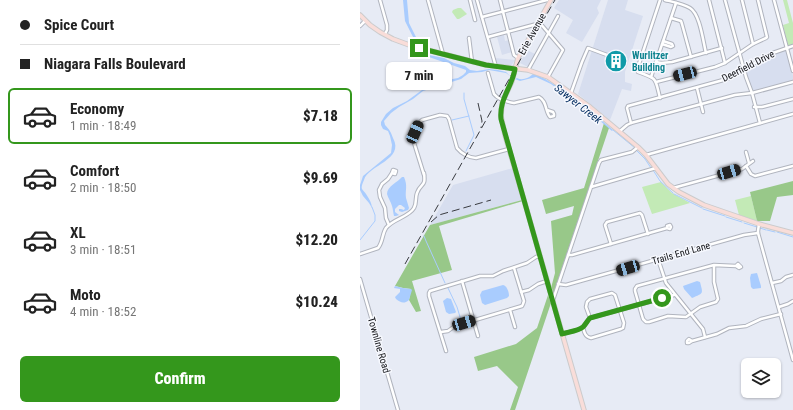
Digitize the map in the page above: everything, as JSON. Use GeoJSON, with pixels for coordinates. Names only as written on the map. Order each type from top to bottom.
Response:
{"type":"FeatureCollection","features":[{"type":"Feature","properties":{"kind":"main road","name":"Erie Avenue"},"geometry":{"type":"LineString","coordinates":[[503,100],[512,81],[518,58],[551,0]]}},
{"type":"Feature","properties":{"kind":"main road"},"geometry":{"type":"LineString","coordinates":[[360,16],[375,29],[385,35],[425,50],[496,67],[528,70],[548,77],[620,131],[646,155],[664,180],[679,192],[704,205],[759,224],[793,233]]}},
{"type":"Feature","properties":{"kind":"main road"},"geometry":{"type":"LineString","coordinates":[[503,100],[501,119],[584,410]]}},
{"type":"Feature","properties":{"kind":"street"},"geometry":{"type":"LineString","coordinates":[[380,0],[387,25],[385,35]]}},
{"type":"Feature","properties":{"kind":"street"},"geometry":{"type":"LineString","coordinates":[[428,0],[443,55]]}},
{"type":"Feature","properties":{"kind":"street"},"geometry":{"type":"LineString","coordinates":[[470,0],[474,20]]}},
{"type":"Feature","properties":{"kind":"street"},"geometry":{"type":"LineString","coordinates":[[477,0],[496,67]]}},
{"type":"Feature","properties":{"kind":"street"},"geometry":{"type":"LineString","coordinates":[[500,0],[515,57],[518,58]]}},
{"type":"Feature","properties":{"kind":"street"},"geometry":{"type":"LineString","coordinates":[[482,18],[548,0]]}},
{"type":"Feature","properties":{"kind":"street"},"geometry":{"type":"LineString","coordinates":[[660,0],[637,70],[638,72],[654,79],[660,98]]}},
{"type":"Feature","properties":{"kind":"street"},"geometry":{"type":"LineString","coordinates":[[665,0],[690,8],[695,12],[706,53]]}},
{"type":"Feature","properties":{"kind":"street"},"geometry":{"type":"LineString","coordinates":[[709,0],[726,63]]}},
{"type":"Feature","properties":{"kind":"street"},"geometry":{"type":"LineString","coordinates":[[725,0],[739,54],[760,123]]}},
{"type":"Feature","properties":{"kind":"street"},"geometry":{"type":"LineString","coordinates":[[742,0],[753,44]]}},
{"type":"Feature","properties":{"kind":"street"},"geometry":{"type":"LineString","coordinates":[[656,82],[726,63],[767,36],[758,0]]}},
{"type":"Feature","properties":{"kind":"street"},"geometry":{"type":"LineString","coordinates":[[774,0],[793,71]]}},
{"type":"Feature","properties":{"kind":"street"},"geometry":{"type":"LineString","coordinates":[[651,77],[676,3]]}},
{"type":"Feature","properties":{"kind":"street"},"geometry":{"type":"LineString","coordinates":[[528,70],[558,16]]}},
{"type":"Feature","properties":{"kind":"street"},"geometry":{"type":"LineString","coordinates":[[671,18],[681,22],[691,57]]}},
{"type":"Feature","properties":{"kind":"street"},"geometry":{"type":"LineString","coordinates":[[360,26],[365,21]]}},
{"type":"Feature","properties":{"kind":"street"},"geometry":{"type":"LineString","coordinates":[[488,37],[538,22],[563,50],[548,77]]}},
{"type":"Feature","properties":{"kind":"street"},"geometry":{"type":"LineString","coordinates":[[469,38],[472,62]]}},
{"type":"Feature","properties":{"kind":"street"},"geometry":{"type":"LineString","coordinates":[[662,44],[670,47],[673,46],[672,44],[663,40]]}},
{"type":"Feature","properties":{"kind":"street","name":"Deerfield Drive"},"geometry":{"type":"LineString","coordinates":[[631,123],[627,108],[628,106],[727,79],[744,71],[770,54],[793,46]]}},
{"type":"Feature","properties":{"kind":"street"},"geometry":{"type":"LineString","coordinates":[[571,93],[588,48],[607,55]]}},
{"type":"Feature","properties":{"kind":"street"},"geometry":{"type":"LineString","coordinates":[[656,62],[666,63],[722,48]]}},
{"type":"Feature","properties":{"kind":"street"},"geometry":{"type":"LineString","coordinates":[[488,73],[495,95],[503,100],[514,103],[539,97],[544,100],[547,110]]}},
{"type":"Feature","properties":{"kind":"street"},"geometry":{"type":"LineString","coordinates":[[620,131],[631,123],[793,82]]}},
{"type":"Feature","properties":{"kind":"street"},"geometry":{"type":"LineString","coordinates":[[697,88],[703,112]]}},
{"type":"Feature","properties":{"kind":"street"},"geometry":{"type":"LineString","coordinates":[[755,107],[762,107],[793,99]]}},
{"type":"Feature","properties":{"kind":"street"},"geometry":{"type":"LineString","coordinates":[[361,253],[379,247],[384,231],[389,225],[410,212],[416,204],[417,193],[425,180],[413,135],[422,120],[443,114],[446,115],[456,147],[474,158],[509,149]]}},
{"type":"Feature","properties":{"kind":"street"},"geometry":{"type":"LineString","coordinates":[[646,155],[793,114]]}},
{"type":"Feature","properties":{"kind":"street"},"geometry":{"type":"LineString","coordinates":[[553,300],[599,163],[602,160],[632,152],[638,147]]}},
{"type":"Feature","properties":{"kind":"street"},"geometry":{"type":"LineString","coordinates":[[746,152],[751,174],[755,176],[793,166]]}},
{"type":"Feature","properties":{"kind":"street"},"geometry":{"type":"LineString","coordinates":[[673,188],[742,169],[753,160]]}},
{"type":"Feature","properties":{"kind":"street"},"geometry":{"type":"LineString","coordinates":[[591,187],[656,168]]}},
{"type":"Feature","properties":{"kind":"street"},"geometry":{"type":"LineString","coordinates":[[389,225],[379,190],[382,184],[392,173]]}},
{"type":"Feature","properties":{"kind":"street"},"geometry":{"type":"LineString","coordinates":[[611,244],[605,225],[607,222],[627,216],[640,213],[648,234]]}},
{"type":"Feature","properties":{"kind":"street"},"geometry":{"type":"LineString","coordinates":[[759,224],[758,233],[793,360]]}},
{"type":"Feature","properties":{"kind":"street"},"geometry":{"type":"LineString","coordinates":[[568,255],[667,228]]}},
{"type":"Feature","properties":{"kind":"street","name":"Trails End Lane"},"geometry":{"type":"LineString","coordinates":[[558,284],[566,285],[744,235],[758,233]]}},
{"type":"Feature","properties":{"kind":"street"},"geometry":{"type":"LineString","coordinates":[[446,351],[429,292],[480,276],[493,276],[527,263],[540,256]]}},
{"type":"Feature","properties":{"kind":"street"},"geometry":{"type":"LineString","coordinates":[[658,259],[666,283],[704,331],[705,337]]}},
{"type":"Feature","properties":{"kind":"street"},"geometry":{"type":"LineString","coordinates":[[714,265],[714,282],[718,299],[717,301],[700,308],[686,317],[668,316],[646,322],[643,319],[635,292],[637,286],[714,265],[736,266]]}},
{"type":"Feature","properties":{"kind":"street"},"geometry":{"type":"LineString","coordinates":[[441,332],[473,320],[522,306],[524,301],[514,268]]}},
{"type":"Feature","properties":{"kind":"street"},"geometry":{"type":"LineString","coordinates":[[772,283],[781,281],[786,277],[793,275]]}},
{"type":"Feature","properties":{"kind":"street","name":"Townline Road"},"geometry":{"type":"LineString","coordinates":[[360,279],[398,410]]}},
{"type":"Feature","properties":{"kind":"street"},"geometry":{"type":"LineString","coordinates":[[462,281],[478,336]]}},
{"type":"Feature","properties":{"kind":"street"},"geometry":{"type":"LineString","coordinates":[[521,292],[529,290],[538,284],[547,281]]}},
{"type":"Feature","properties":{"kind":"street"},"geometry":{"type":"LineString","coordinates":[[583,327],[585,334],[591,338],[623,328],[624,323],[616,295],[612,293],[590,299],[587,302],[586,307],[590,318]]}},
{"type":"Feature","properties":{"kind":"street"},"geometry":{"type":"LineString","coordinates":[[562,334],[583,327],[590,318],[674,295]]}},
{"type":"Feature","properties":{"kind":"street"},"geometry":{"type":"LineString","coordinates":[[779,307],[788,304],[793,300]]}},
{"type":"Feature","properties":{"kind":"street"},"geometry":{"type":"LineString","coordinates":[[510,310],[515,327]]}},
{"type":"Feature","properties":{"kind":"street"},"geometry":{"type":"LineString","coordinates":[[692,341],[717,334],[729,328],[746,326],[761,319],[781,314]]}},
{"type":"Feature","properties":{"kind":"shaded area"},"geometry":{"type":"Polygon","coordinates":[[[559,0],[601,0],[597,8],[599,13],[582,42],[566,33],[573,20],[554,8],[559,0]]]}},
{"type":"Feature","properties":{"kind":"shaded area"},"geometry":{"type":"Polygon","coordinates":[[[608,0],[628,0],[625,10],[643,16],[625,72],[625,82],[632,84],[631,91],[622,89],[610,120],[578,94],[608,0]]]}},
{"type":"Feature","properties":{"kind":"shaded area"},"geometry":{"type":"Polygon","coordinates":[[[504,35],[505,41],[509,40],[512,52],[502,55],[497,37],[504,35]]]}},
{"type":"Feature","properties":{"kind":"shaded area"},"geometry":{"type":"Polygon","coordinates":[[[527,50],[535,54],[528,67],[520,63],[527,50]]]}},
{"type":"Feature","properties":{"kind":"shaded area"},"geometry":{"type":"Polygon","coordinates":[[[786,50],[793,80],[753,91],[745,71],[766,57],[786,50]]]}},
{"type":"Feature","properties":{"kind":"shaded area"},"geometry":{"type":"Polygon","coordinates":[[[495,58],[515,60],[511,66],[497,65],[495,58]]]}},
{"type":"Feature","properties":{"kind":"shaded area"},"geometry":{"type":"Polygon","coordinates":[[[513,168],[522,200],[430,225],[453,185],[513,168]]]}},
{"type":"Feature","properties":{"kind":"green space"},"geometry":{"type":"Polygon","coordinates":[[[783,0],[787,0],[793,23],[793,45],[788,46],[783,25],[789,23],[783,0]]]}},
{"type":"Feature","properties":{"kind":"green space"},"geometry":{"type":"Polygon","coordinates":[[[458,8],[461,8],[467,14],[457,19],[452,12],[458,8]]]}},
{"type":"Feature","properties":{"kind":"green space"},"geometry":{"type":"Polygon","coordinates":[[[604,123],[609,128],[553,295],[551,288],[555,273],[551,221],[572,215],[574,206],[546,214],[542,200],[584,188],[604,123]]]}},
{"type":"Feature","properties":{"kind":"green space"},"geometry":{"type":"Polygon","coordinates":[[[793,181],[793,195],[777,197],[770,221],[757,221],[750,192],[793,181]]]}},
{"type":"Feature","properties":{"kind":"green space"},"geometry":{"type":"Polygon","coordinates":[[[661,182],[672,193],[690,203],[652,214],[642,187],[661,182]]]}},
{"type":"Feature","properties":{"kind":"green space"},"geometry":{"type":"Polygon","coordinates":[[[751,196],[757,221],[739,215],[735,200],[751,196]]]}},
{"type":"Feature","properties":{"kind":"green space"},"geometry":{"type":"Polygon","coordinates":[[[522,200],[523,201],[439,226],[452,270],[412,281],[421,311],[416,312],[409,300],[411,289],[395,286],[430,225],[522,200]]]}},
{"type":"Feature","properties":{"kind":"green space"},"geometry":{"type":"Polygon","coordinates":[[[548,295],[551,303],[515,410],[510,410],[518,387],[497,366],[478,371],[474,357],[516,344],[537,328],[548,295]]]}},
{"type":"Feature","properties":{"kind":"water"},"geometry":{"type":"Polygon","coordinates":[[[403,0],[407,0],[409,23],[426,53],[465,66],[470,70],[477,71],[489,69],[498,70],[506,72],[510,76],[506,73],[489,70],[469,73],[461,79],[423,91],[391,113],[384,121],[393,138],[395,146],[394,152],[390,157],[367,175],[362,186],[362,189],[366,193],[372,208],[363,196],[360,190],[360,185],[363,176],[391,153],[392,145],[390,136],[388,131],[383,129],[381,125],[381,122],[386,114],[422,90],[447,80],[458,78],[466,72],[466,70],[429,57],[422,53],[405,21],[403,0]]]}},
{"type":"Feature","properties":{"kind":"water"},"geometry":{"type":"Polygon","coordinates":[[[533,74],[557,86],[613,130],[612,131],[551,84],[536,77],[520,81],[515,79],[525,79],[533,74]]]}},
{"type":"Feature","properties":{"kind":"water"},"geometry":{"type":"Polygon","coordinates":[[[402,177],[404,177],[406,183],[406,198],[409,208],[408,210],[402,212],[399,211],[399,209],[404,210],[405,208],[399,205],[395,209],[395,212],[399,215],[394,216],[392,204],[387,191],[402,177]]]}},
{"type":"Feature","properties":{"kind":"water"},"geometry":{"type":"Polygon","coordinates":[[[757,273],[761,288],[753,289],[751,287],[751,274],[757,273]]]}},
{"type":"Feature","properties":{"kind":"water"},"geometry":{"type":"Polygon","coordinates":[[[697,281],[700,282],[702,293],[692,298],[683,286],[697,281]]]}},
{"type":"Feature","properties":{"kind":"water"},"geometry":{"type":"Polygon","coordinates":[[[503,285],[508,291],[509,296],[507,298],[485,305],[482,303],[480,295],[482,291],[503,285]]]}},
{"type":"Feature","properties":{"kind":"water"},"geometry":{"type":"Polygon","coordinates":[[[395,286],[412,290],[409,300],[402,302],[396,299],[395,297],[400,292],[400,289],[394,288],[395,286]]]}},
{"type":"Feature","properties":{"kind":"water"},"geometry":{"type":"Polygon","coordinates":[[[447,298],[451,299],[456,312],[455,313],[449,314],[446,312],[443,301],[447,298]]]}},
{"type":"Feature","properties":{"kind":"waterway"},"geometry":{"type":"LineString","coordinates":[[464,93],[464,99],[474,135],[466,151]]}},
{"type":"Feature","properties":{"kind":"waterway"},"geometry":{"type":"LineString","coordinates":[[452,120],[469,116]]}},
{"type":"Feature","properties":{"kind":"waterway","name":"Sawyer Creek"},"geometry":{"type":"LineString","coordinates":[[613,130],[635,148]]}},
{"type":"Feature","properties":{"kind":"waterway","name":"Sawyer Creek"},"geometry":{"type":"LineString","coordinates":[[636,150],[651,168]]}},
{"type":"Feature","properties":{"kind":"waterway","name":"Sawyer Creek"},"geometry":{"type":"LineString","coordinates":[[653,170],[660,181],[673,193]]}},
{"type":"Feature","properties":{"kind":"waterway","name":"Sawyer Creek"},"geometry":{"type":"LineString","coordinates":[[674,194],[702,208]]}},
{"type":"Feature","properties":{"kind":"waterway"},"geometry":{"type":"LineString","coordinates":[[360,240],[375,221],[375,215],[372,207]]}},
{"type":"Feature","properties":{"kind":"waterway","name":"Sawyer Creek"},"geometry":{"type":"LineString","coordinates":[[703,209],[725,216]]}},
{"type":"Feature","properties":{"kind":"waterway","name":"Sawyer Creek"},"geometry":{"type":"LineString","coordinates":[[726,217],[742,222]]}},
{"type":"Feature","properties":{"kind":"waterway","name":"Sawyer Creek"},"geometry":{"type":"LineString","coordinates":[[744,223],[757,227]]}},
{"type":"Feature","properties":{"kind":"waterway","name":"Sawyer Creek"},"geometry":{"type":"LineString","coordinates":[[760,228],[766,230]]}},
{"type":"Feature","properties":{"kind":"waterway","name":"Sawyer Creek"},"geometry":{"type":"LineString","coordinates":[[767,230],[775,232]]}},
{"type":"Feature","properties":{"kind":"waterway","name":"Sawyer Creek"},"geometry":{"type":"LineString","coordinates":[[777,232],[793,237]]}},
{"type":"Feature","properties":{"kind":"waterway"},"geometry":{"type":"LineString","coordinates":[[424,236],[445,283]]}},
{"type":"Feature","properties":{"kind":"waterway"},"geometry":{"type":"LineString","coordinates":[[448,288],[461,320]]}},
{"type":"Feature","properties":{"kind":"railway"},"geometry":{"type":"LineString","coordinates":[[405,264],[555,0]]}},
{"type":"Feature","properties":{"kind":"railway"},"geometry":{"type":"LineString","coordinates":[[478,103],[482,121],[481,128]]}},
{"type":"Feature","properties":{"kind":"railway"},"geometry":{"type":"LineString","coordinates":[[431,222],[439,215],[491,200]]}},
{"type":"Feature","properties":{"kind":"place","name":"Wurlitzer Building"},"geometry":{"type":"Point","coordinates":[616,61]}},
{"type":"Feature","properties":{"kind":"route"},"geometry":{"type":"LineString","coordinates":[[419,48],[486,65],[515,69],[512,81],[502,103],[501,119],[562,334],[583,327],[590,318],[662,298]]}}]}
